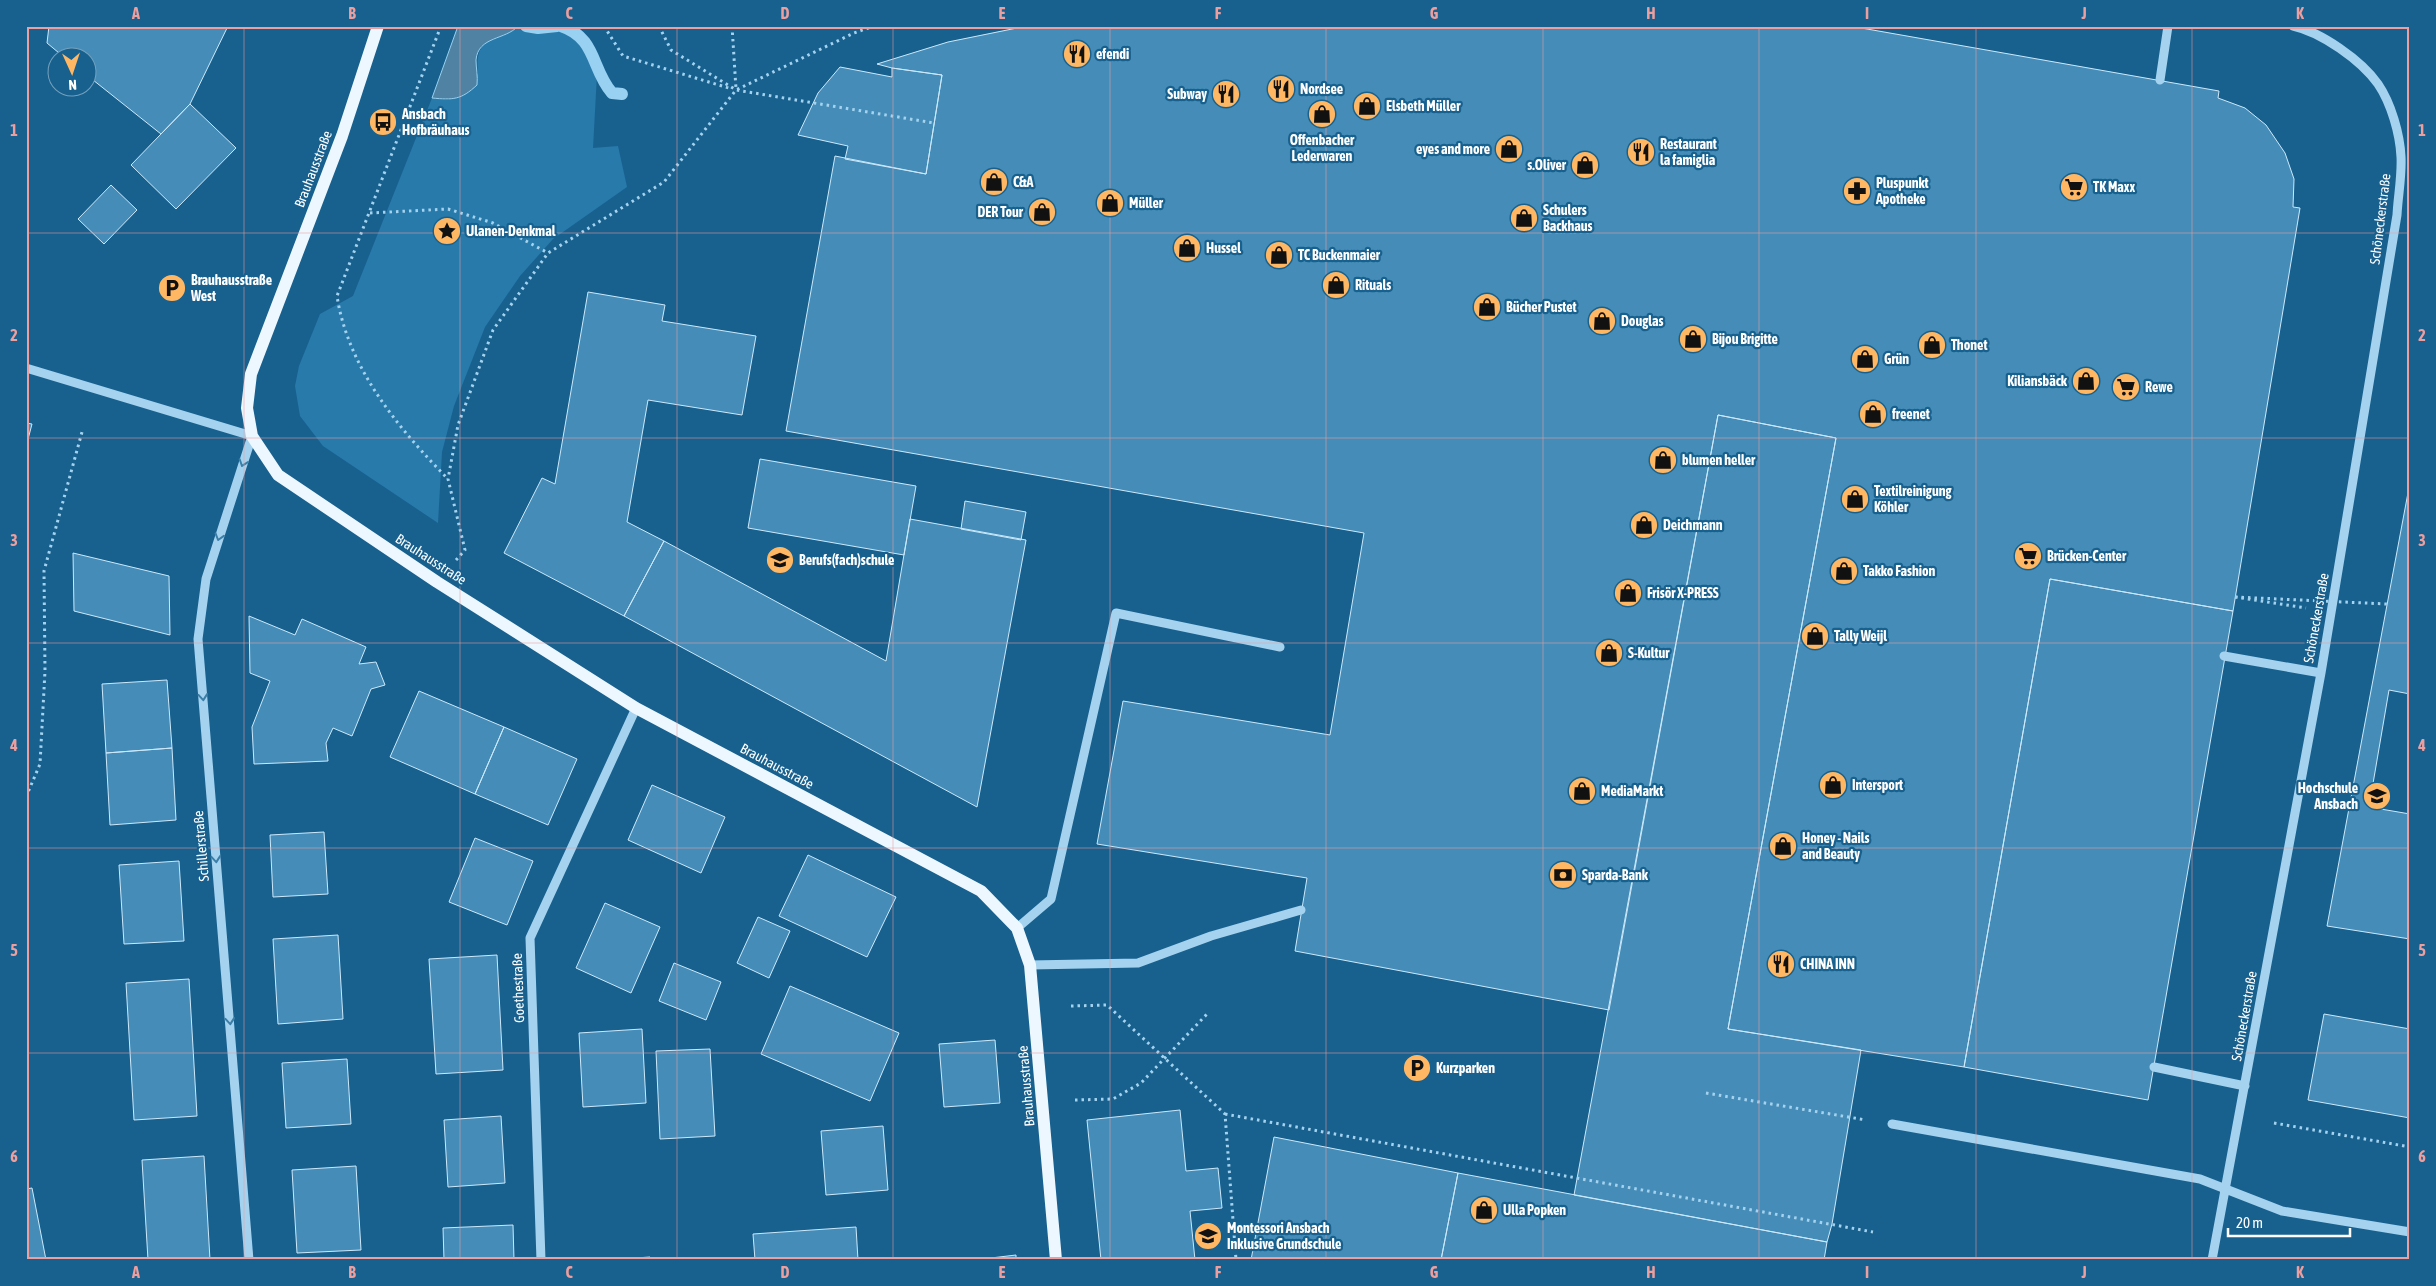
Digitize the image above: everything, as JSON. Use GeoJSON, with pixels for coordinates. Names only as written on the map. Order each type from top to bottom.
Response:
{"type":"FeatureCollection","features":[{"type":"Feature","properties":{"kind":"main road","name":"Brauhausstraße"},"geometry":{"type":"LineString","coordinates":[[378,26],[342,136],[251,374],[247,408],[252,436],[278,475],[437,582],[636,708],[981,891],[1017,928],[1030,965],[1056,1260]]}},
{"type":"Feature","properties":{"kind":"street"},"geometry":{"type":"LineString","coordinates":[[2160,80],[2168,26]]}},
{"type":"Feature","properties":{"kind":"street","name":"Schöneckerstraße"},"geometry":{"type":"LineString","coordinates":[[2212,1260],[2332,611],[2397,215],[2401,157],[2392,116],[2377,84],[2344,50],[2306,29],[2293,26]]}},
{"type":"Feature","properties":{"kind":"street"},"geometry":{"type":"LineString","coordinates":[[26,368],[252,436]]}},
{"type":"Feature","properties":{"kind":"street","name":"Schillerstraße"},"geometry":{"type":"LineString","coordinates":[[249,1260],[198,639],[206,579],[252,436]]}},
{"type":"Feature","properties":{"kind":"street"},"geometry":{"type":"LineString","coordinates":[[1017,928],[1051,898],[1116,613],[1280,647]]}},
{"type":"Feature","properties":{"kind":"street"},"geometry":{"type":"LineString","coordinates":[[2224,656],[2321,673]]}},
{"type":"Feature","properties":{"kind":"street","name":"Goethestraße"},"geometry":{"type":"LineString","coordinates":[[541,1260],[530,938],[636,708]]}},
{"type":"Feature","properties":{"kind":"street"},"geometry":{"type":"LineString","coordinates":[[1030,965],[1138,964],[1211,936],[1301,910]]}},
{"type":"Feature","properties":{"kind":"street"},"geometry":{"type":"LineString","coordinates":[[2154,1067],[2245,1086]]}},
{"type":"Feature","properties":{"kind":"street"},"geometry":{"type":"LineString","coordinates":[[1892,1124],[2200,1179],[2282,1211],[2410,1232]]}},
{"type":"Feature","properties":{"kind":"path"},"geometry":{"type":"LineString","coordinates":[[441,26],[337,296],[341,321],[372,388],[432,462],[448,478]]}},
{"type":"Feature","properties":{"kind":"path"},"geometry":{"type":"LineString","coordinates":[[604,26],[623,56],[736,90],[934,123]]}},
{"type":"Feature","properties":{"kind":"path"},"geometry":{"type":"LineString","coordinates":[[659,26],[671,50],[736,90]]}},
{"type":"Feature","properties":{"kind":"path"},"geometry":{"type":"LineString","coordinates":[[732,26],[736,90]]}},
{"type":"Feature","properties":{"kind":"path"},"geometry":{"type":"LineString","coordinates":[[437,582],[465,550],[448,478],[458,425],[493,330],[548,253],[664,182],[736,90],[854,33],[874,26]]}},
{"type":"Feature","properties":{"kind":"path"},"geometry":{"type":"LineString","coordinates":[[370,213],[448,209],[493,223],[548,253]]}},
{"type":"Feature","properties":{"kind":"path"},"geometry":{"type":"LineString","coordinates":[[26,797],[40,764],[45,671],[44,571],[82,432]]}},
{"type":"Feature","properties":{"kind":"path"},"geometry":{"type":"LineString","coordinates":[[2332,611],[2236,597],[2387,604]]}},
{"type":"Feature","properties":{"kind":"path"},"geometry":{"type":"LineString","coordinates":[[1071,1006],[1107,1005],[1225,1114],[1873,1232]]}},
{"type":"Feature","properties":{"kind":"path"},"geometry":{"type":"LineString","coordinates":[[1075,1100],[1113,1099],[1141,1083],[1167,1059],[1208,1013]]}},
{"type":"Feature","properties":{"kind":"path"},"geometry":{"type":"LineString","coordinates":[[1706,1093],[1892,1124]]}},
{"type":"Feature","properties":{"kind":"path"},"geometry":{"type":"LineString","coordinates":[[1225,1114],[1236,1260]]}},
{"type":"Feature","properties":{"kind":"path"},"geometry":{"type":"LineString","coordinates":[[2274,1123],[2410,1147]]}},
{"type":"Feature","properties":{"kind":"shaded area"},"geometry":{"type":"Polygon","coordinates":[[[458,26],[518,26],[507,34],[487,42],[478,52],[476,60],[477,85],[466,94],[456,98],[432,98],[458,26]]]}},
{"type":"Feature","properties":{"kind":"shaded area"},"geometry":{"type":"Polygon","coordinates":[[[521,26],[537,30],[558,29],[570,33],[582,43],[597,74],[593,148],[618,146],[627,187],[553,239],[520,276],[485,327],[454,406],[442,452],[438,523],[323,446],[300,416],[295,386],[299,366],[320,314],[353,296],[432,98],[448,100],[478,74],[479,53],[483,46],[488,41],[521,26]]]}},
{"type":"Feature","properties":{"kind":"building"},"geometry":{"type":"Polygon","coordinates":[[[49,26],[228,26],[190,104],[161,134],[98,84],[98,48],[53,48],[47,43],[49,26]]]}},
{"type":"Feature","properties":{"kind":"building","name":"Brücken-Center"},"geometry":{"type":"Polygon","coordinates":[[[1027,26],[1850,26],[2219,91],[2218,98],[2245,108],[2266,125],[2285,153],[2294,179],[2293,207],[2300,208],[2233,611],[2050,579],[1964,1067],[1728,1029],[1836,438],[1718,415],[1609,1010],[1295,951],[1307,878],[1097,844],[1123,701],[1330,735],[1364,533],[786,431],[835,156],[926,174],[942,75],[877,64],[948,42],[1027,26]]]}},
{"type":"Feature","properties":{"kind":"building"},"geometry":{"type":"Polygon","coordinates":[[[840,67],[892,77],[892,68],[942,75],[926,174],[845,159],[848,146],[798,135],[818,93],[840,67]]]}},
{"type":"Feature","properties":{"kind":"building"},"geometry":{"type":"Polygon","coordinates":[[[190,104],[236,148],[176,209],[131,165],[190,104]]]}},
{"type":"Feature","properties":{"kind":"building"},"geometry":{"type":"Polygon","coordinates":[[[111,185],[137,210],[104,244],[78,219],[111,185]]]}},
{"type":"Feature","properties":{"kind":"building"},"geometry":{"type":"Polygon","coordinates":[[[588,292],[665,305],[662,321],[756,336],[742,415],[648,400],[627,522],[664,541],[624,616],[504,553],[542,478],[555,484],[588,292]]]}},
{"type":"Feature","properties":{"kind":"building"},"geometry":{"type":"Polygon","coordinates":[[[1718,415],[1836,438],[1728,1029],[1861,1050],[1832,1224],[1827,1242],[1574,1195],[1718,415]]]}},
{"type":"Feature","properties":{"kind":"building"},"geometry":{"type":"Polygon","coordinates":[[[26,423],[32,424],[26,447],[26,423]]]}},
{"type":"Feature","properties":{"kind":"building"},"geometry":{"type":"Polygon","coordinates":[[[760,459],[916,486],[904,555],[748,528],[760,459]]]}},
{"type":"Feature","properties":{"kind":"building"},"geometry":{"type":"Polygon","coordinates":[[[2410,482],[2410,694],[2389,690],[2369,807],[2410,814],[2410,939],[2327,926],[2410,482]]]}},
{"type":"Feature","properties":{"kind":"building"},"geometry":{"type":"Polygon","coordinates":[[[965,501],[1026,512],[1021,540],[961,529],[965,501]]]}},
{"type":"Feature","properties":{"kind":"building"},"geometry":{"type":"Polygon","coordinates":[[[910,519],[1026,540],[977,807],[624,616],[664,541],[886,661],[910,519]]]}},
{"type":"Feature","properties":{"kind":"building"},"geometry":{"type":"Polygon","coordinates":[[[73,553],[169,576],[170,635],[74,611],[73,553]]]}},
{"type":"Feature","properties":{"kind":"building"},"geometry":{"type":"Polygon","coordinates":[[[2050,579],[2233,611],[2148,1100],[1964,1067],[2050,579]]]}},
{"type":"Feature","properties":{"kind":"building"},"geometry":{"type":"Polygon","coordinates":[[[249,616],[295,635],[302,619],[366,647],[359,664],[376,662],[385,685],[371,689],[352,736],[333,728],[326,743],[328,761],[254,764],[252,727],[270,681],[250,673],[249,616]]]}},
{"type":"Feature","properties":{"kind":"building"},"geometry":{"type":"Polygon","coordinates":[[[167,680],[172,748],[106,753],[102,684],[167,680]]]}},
{"type":"Feature","properties":{"kind":"building"},"geometry":{"type":"Polygon","coordinates":[[[419,691],[504,727],[475,794],[390,757],[419,691]]]}},
{"type":"Feature","properties":{"kind":"building"},"geometry":{"type":"Polygon","coordinates":[[[504,727],[577,759],[548,825],[475,794],[504,727]]]}},
{"type":"Feature","properties":{"kind":"building"},"geometry":{"type":"Polygon","coordinates":[[[172,748],[176,820],[110,825],[106,753],[172,748]]]}},
{"type":"Feature","properties":{"kind":"building"},"geometry":{"type":"Polygon","coordinates":[[[652,785],[725,817],[701,873],[628,840],[652,785]]]}},
{"type":"Feature","properties":{"kind":"building"},"geometry":{"type":"Polygon","coordinates":[[[324,832],[328,894],[273,897],[270,835],[324,832]]]}},
{"type":"Feature","properties":{"kind":"building"},"geometry":{"type":"Polygon","coordinates":[[[475,838],[533,861],[507,925],[449,902],[475,838]]]}},
{"type":"Feature","properties":{"kind":"building"},"geometry":{"type":"Polygon","coordinates":[[[808,855],[896,897],[867,957],[779,916],[808,855]]]}},
{"type":"Feature","properties":{"kind":"building"},"geometry":{"type":"Polygon","coordinates":[[[179,861],[184,941],[124,944],[119,865],[179,861]]]}},
{"type":"Feature","properties":{"kind":"building"},"geometry":{"type":"Polygon","coordinates":[[[605,903],[660,927],[631,993],[576,968],[605,903]]]}},
{"type":"Feature","properties":{"kind":"building"},"geometry":{"type":"Polygon","coordinates":[[[758,917],[790,931],[769,978],[737,963],[758,917]]]}},
{"type":"Feature","properties":{"kind":"building"},"geometry":{"type":"Polygon","coordinates":[[[338,935],[343,1019],[278,1024],[273,939],[338,935]]]}},
{"type":"Feature","properties":{"kind":"building"},"geometry":{"type":"Polygon","coordinates":[[[497,955],[503,1070],[436,1074],[429,959],[497,955]]]}},
{"type":"Feature","properties":{"kind":"building"},"geometry":{"type":"Polygon","coordinates":[[[674,963],[721,982],[706,1020],[659,1001],[674,963]]]}},
{"type":"Feature","properties":{"kind":"building"},"geometry":{"type":"Polygon","coordinates":[[[189,979],[197,1116],[134,1120],[126,983],[189,979]]]}},
{"type":"Feature","properties":{"kind":"building"},"geometry":{"type":"Polygon","coordinates":[[[790,986],[899,1033],[870,1101],[761,1054],[790,986]]]}},
{"type":"Feature","properties":{"kind":"building"},"geometry":{"type":"Polygon","coordinates":[[[2324,1014],[2410,1029],[2410,1118],[2308,1100],[2324,1014]]]}},
{"type":"Feature","properties":{"kind":"building"},"geometry":{"type":"Polygon","coordinates":[[[642,1029],[646,1103],[583,1107],[579,1033],[642,1029]]]}},
{"type":"Feature","properties":{"kind":"building"},"geometry":{"type":"Polygon","coordinates":[[[995,1040],[1000,1103],[944,1107],[939,1044],[995,1040]]]}},
{"type":"Feature","properties":{"kind":"building"},"geometry":{"type":"Polygon","coordinates":[[[710,1049],[715,1136],[660,1139],[656,1051],[710,1049]]]}},
{"type":"Feature","properties":{"kind":"building"},"geometry":{"type":"Polygon","coordinates":[[[347,1059],[351,1124],[286,1128],[282,1063],[347,1059]]]}},
{"type":"Feature","properties":{"kind":"building"},"geometry":{"type":"Polygon","coordinates":[[[1180,1110],[1186,1171],[1218,1168],[1222,1208],[1190,1211],[1195,1260],[1101,1260],[1087,1120],[1180,1110]]]}},
{"type":"Feature","properties":{"kind":"building"},"geometry":{"type":"Polygon","coordinates":[[[501,1116],[505,1183],[448,1187],[444,1120],[501,1116]]]}},
{"type":"Feature","properties":{"kind":"building"},"geometry":{"type":"Polygon","coordinates":[[[883,1126],[888,1190],[826,1195],[821,1131],[883,1126]]]}},
{"type":"Feature","properties":{"kind":"building"},"geometry":{"type":"Polygon","coordinates":[[[1274,1137],[1458,1173],[1441,1260],[1251,1260],[1274,1137]]]}},
{"type":"Feature","properties":{"kind":"building"},"geometry":{"type":"Polygon","coordinates":[[[204,1156],[210,1260],[148,1260],[142,1160],[204,1156]]]}},
{"type":"Feature","properties":{"kind":"building"},"geometry":{"type":"Polygon","coordinates":[[[356,1166],[361,1250],[297,1253],[292,1170],[356,1166]]]}},
{"type":"Feature","properties":{"kind":"building"},"geometry":{"type":"Polygon","coordinates":[[[1458,1173],[1827,1242],[1824,1260],[1441,1260],[1458,1173]]]}},
{"type":"Feature","properties":{"kind":"building"},"geometry":{"type":"Polygon","coordinates":[[[32,1188],[46,1260],[26,1260],[26,1189],[32,1188]]]}},
{"type":"Feature","properties":{"kind":"building"},"geometry":{"type":"Polygon","coordinates":[[[513,1225],[514,1260],[444,1260],[443,1228],[513,1225]]]}},
{"type":"Feature","properties":{"kind":"building"},"geometry":{"type":"Polygon","coordinates":[[[856,1227],[858,1260],[755,1260],[753,1234],[856,1227]]]}},
{"type":"Feature","properties":{"kind":"building"},"geometry":{"type":"Polygon","coordinates":[[[1016,1255],[1016,1260],[974,1260],[1016,1255]]]}},
{"type":"Feature","properties":{"kind":"building"},"geometry":{"type":"Polygon","coordinates":[[[650,1257],[650,1260],[606,1260],[650,1257]]]}},
{"type":"Feature","properties":{"kind":"waterway"},"geometry":{"type":"LineString","coordinates":[[526,26],[538,28],[557,26]]}},
{"type":"Feature","properties":{"kind":"waterway"},"geometry":{"type":"LineString","coordinates":[[561,26],[573,31],[581,38],[592,55],[605,84],[612,93],[622,94]]}},
{"type":"Feature","properties":{"kind":"place","name":"efendi"},"geometry":{"type":"Point","coordinates":[1077,54]}},
{"type":"Feature","properties":{"kind":"place","name":"Nordsee"},"geometry":{"type":"Point","coordinates":[1281,89]}},
{"type":"Feature","properties":{"kind":"place","name":"Subway"},"geometry":{"type":"Point","coordinates":[1226,94]}},
{"type":"Feature","properties":{"kind":"place","name":"Elsbeth Müller"},"geometry":{"type":"Point","coordinates":[1367,106]}},
{"type":"Feature","properties":{"kind":"place","name":"Offenbacher Lederwaren"},"geometry":{"type":"Point","coordinates":[1322,114]}},
{"type":"Feature","properties":{"kind":"place","name":"Ansbach Hofbräuhaus"},"geometry":{"type":"Point","coordinates":[383,122]}},
{"type":"Feature","properties":{"kind":"place","name":"eyes and more"},"geometry":{"type":"Point","coordinates":[1509,149]}},
{"type":"Feature","properties":{"kind":"place","name":"Restaurant la famiglia"},"geometry":{"type":"Point","coordinates":[1641,152]}},
{"type":"Feature","properties":{"kind":"place","name":"s.Oliver"},"geometry":{"type":"Point","coordinates":[1585,165]}},
{"type":"Feature","properties":{"kind":"place","name":"C&A"},"geometry":{"type":"Point","coordinates":[994,182]}},
{"type":"Feature","properties":{"kind":"place","name":"TK Maxx"},"geometry":{"type":"Point","coordinates":[2074,187]}},
{"type":"Feature","properties":{"kind":"place","name":"Pluspunkt Apotheke"},"geometry":{"type":"Point","coordinates":[1857,191]}},
{"type":"Feature","properties":{"kind":"place","name":"Müller"},"geometry":{"type":"Point","coordinates":[1110,203]}},
{"type":"Feature","properties":{"kind":"place","name":"DER Tour"},"geometry":{"type":"Point","coordinates":[1042,212]}},
{"type":"Feature","properties":{"kind":"place","name":"Schulers Backhaus"},"geometry":{"type":"Point","coordinates":[1524,218]}},
{"type":"Feature","properties":{"kind":"place","name":"Ulanen-Denkmal"},"geometry":{"type":"Point","coordinates":[447,231]}},
{"type":"Feature","properties":{"kind":"place","name":"Hussel"},"geometry":{"type":"Point","coordinates":[1187,248]}},
{"type":"Feature","properties":{"kind":"place","name":"TC Buckenmaier"},"geometry":{"type":"Point","coordinates":[1279,255]}},
{"type":"Feature","properties":{"kind":"place","name":"Rituals"},"geometry":{"type":"Point","coordinates":[1336,285]}},
{"type":"Feature","properties":{"kind":"place","name":"Brauhausstraße West"},"geometry":{"type":"Point","coordinates":[172,288]}},
{"type":"Feature","properties":{"kind":"place","name":"Bücher Pustet"},"geometry":{"type":"Point","coordinates":[1487,307]}},
{"type":"Feature","properties":{"kind":"place","name":"Douglas"},"geometry":{"type":"Point","coordinates":[1602,321]}},
{"type":"Feature","properties":{"kind":"place","name":"Bijou Brigitte"},"geometry":{"type":"Point","coordinates":[1693,339]}},
{"type":"Feature","properties":{"kind":"place","name":"Thonet"},"geometry":{"type":"Point","coordinates":[1932,345]}},
{"type":"Feature","properties":{"kind":"place","name":"Grün"},"geometry":{"type":"Point","coordinates":[1865,359]}},
{"type":"Feature","properties":{"kind":"place","name":"Kiliansbäck"},"geometry":{"type":"Point","coordinates":[2086,381]}},
{"type":"Feature","properties":{"kind":"place","name":"Rewe"},"geometry":{"type":"Point","coordinates":[2126,387]}},
{"type":"Feature","properties":{"kind":"place","name":"freenet"},"geometry":{"type":"Point","coordinates":[1873,414]}},
{"type":"Feature","properties":{"kind":"place","name":"blumen heller"},"geometry":{"type":"Point","coordinates":[1663,460]}},
{"type":"Feature","properties":{"kind":"place","name":"Textilreinigung Köhler"},"geometry":{"type":"Point","coordinates":[1855,499]}},
{"type":"Feature","properties":{"kind":"place","name":"Deichmann"},"geometry":{"type":"Point","coordinates":[1644,525]}},
{"type":"Feature","properties":{"kind":"place","name":"Brücken-Center"},"geometry":{"type":"Point","coordinates":[2028,556]}},
{"type":"Feature","properties":{"kind":"place","name":"Berufs(fach)schule"},"geometry":{"type":"Point","coordinates":[780,560]}},
{"type":"Feature","properties":{"kind":"place","name":"Takko Fashion"},"geometry":{"type":"Point","coordinates":[1844,571]}},
{"type":"Feature","properties":{"kind":"place","name":"Frisör X-PRESS"},"geometry":{"type":"Point","coordinates":[1628,593]}},
{"type":"Feature","properties":{"kind":"place","name":"Tally Weijl"},"geometry":{"type":"Point","coordinates":[1815,636]}},
{"type":"Feature","properties":{"kind":"place","name":"S-Kultur"},"geometry":{"type":"Point","coordinates":[1609,653]}},
{"type":"Feature","properties":{"kind":"place","name":"Intersport"},"geometry":{"type":"Point","coordinates":[1833,785]}},
{"type":"Feature","properties":{"kind":"place","name":"MediaMarkt"},"geometry":{"type":"Point","coordinates":[1582,791]}},
{"type":"Feature","properties":{"kind":"place","name":"Hochschule Ansbach"},"geometry":{"type":"Point","coordinates":[2377,796]}},
{"type":"Feature","properties":{"kind":"place","name":"Honey - Nails and Beauty"},"geometry":{"type":"Point","coordinates":[1783,846]}},
{"type":"Feature","properties":{"kind":"place","name":"Sparda-Bank"},"geometry":{"type":"Point","coordinates":[1563,875]}},
{"type":"Feature","properties":{"kind":"place","name":"CHINA INN"},"geometry":{"type":"Point","coordinates":[1781,964]}},
{"type":"Feature","properties":{"kind":"place","name":"Kurzparken"},"geometry":{"type":"Point","coordinates":[1417,1068]}},
{"type":"Feature","properties":{"kind":"place","name":"Ulla Popken"},"geometry":{"type":"Point","coordinates":[1484,1210]}},
{"type":"Feature","properties":{"kind":"place","name":"Montessori Ansbach Inklusive Grundschule"},"geometry":{"type":"Point","coordinates":[1208,1236]}}]}
